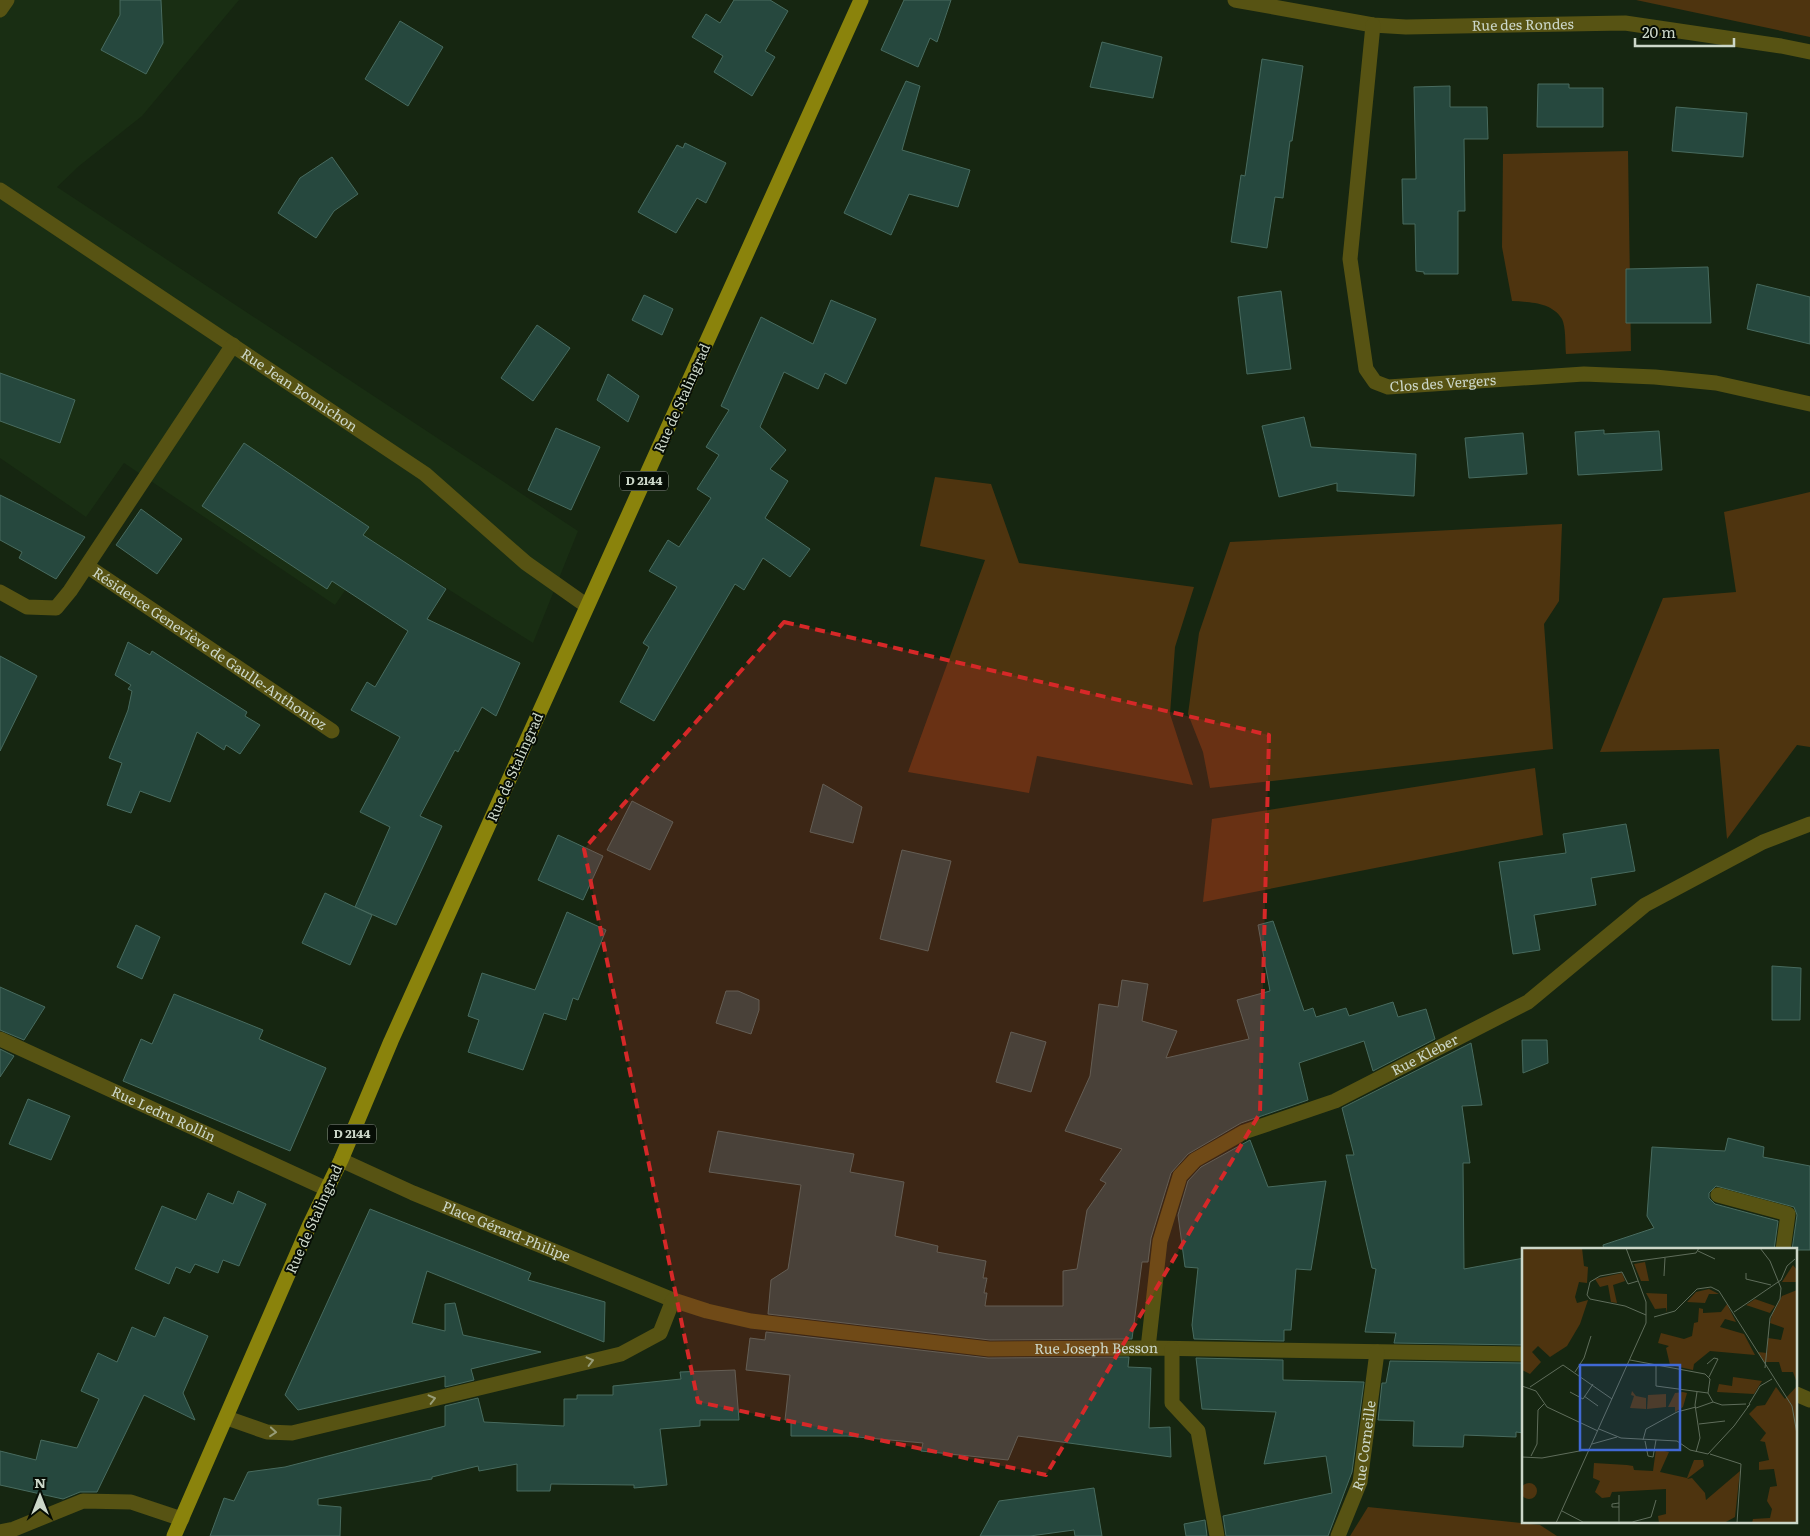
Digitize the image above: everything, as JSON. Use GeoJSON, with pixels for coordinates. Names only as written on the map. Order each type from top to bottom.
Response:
{"type":"FeatureCollection","features":[{"type":"Feature","properties":{"kind":"main road","name":"Rue de Stalingrad"},"geometry":{"type":"LineString","coordinates":[[174,1536],[341,1160],[391,1041],[861,0]]}},
{"type":"Feature","properties":{"kind":"street"},"geometry":{"type":"LineString","coordinates":[[0,10],[7,0]]}},
{"type":"Feature","properties":{"kind":"street","name":"Rue des Rondes"},"geometry":{"type":"LineString","coordinates":[[1235,0],[1373,25],[1406,27],[1625,22],[1810,52]]}},
{"type":"Feature","properties":{"kind":"street","name":"Clos des Vergers"},"geometry":{"type":"LineString","coordinates":[[1373,25],[1350,259],[1366,369],[1375,382],[1388,387],[1584,374],[1655,377],[1716,383],[1810,404]]}},
{"type":"Feature","properties":{"kind":"street","name":"Rue Jean Bonnichon"},"geometry":{"type":"LineString","coordinates":[[0,190],[425,474],[526,563],[588,606]]}},
{"type":"Feature","properties":{"kind":"street","name":"Résidence Geneviève de Gaulle-Anthonioz"},"geometry":{"type":"LineString","coordinates":[[0,592],[27,607],[56,608],[70,592],[232,345]]}},
{"type":"Feature","properties":{"kind":"street","name":"Résidence Geneviève de Gaulle-Anthonioz"},"geometry":{"type":"LineString","coordinates":[[87,566],[332,731]]}},
{"type":"Feature","properties":{"kind":"street","name":"Rue Kleber"},"geometry":{"type":"LineString","coordinates":[[1148,1348],[1160,1241],[1180,1176],[1195,1160],[1244,1132],[1335,1102],[1528,1002],[1645,905],[1762,842],[1810,824]]}},
{"type":"Feature","properties":{"kind":"street","name":"Rue Ledru Rollin"},"geometry":{"type":"LineString","coordinates":[[0,1039],[327,1189]]}},
{"type":"Feature","properties":{"kind":"street","name":"Place Gérard-Philipe"},"geometry":{"type":"LineString","coordinates":[[341,1160],[413,1193],[672,1300]]}},
{"type":"Feature","properties":{"kind":"street"},"geometry":{"type":"LineString","coordinates":[[1718,1195],[1788,1214],[1782,1248]]}},
{"type":"Feature","properties":{"kind":"street"},"geometry":{"type":"LineString","coordinates":[[227,1418],[267,1432],[292,1433],[621,1354],[660,1333],[672,1300]]}},
{"type":"Feature","properties":{"kind":"street","name":"Rue Joseph Besson"},"geometry":{"type":"LineString","coordinates":[[672,1300],[707,1311],[751,1321],[989,1349],[1148,1348],[1522,1354]]}},
{"type":"Feature","properties":{"kind":"street"},"geometry":{"type":"LineString","coordinates":[[1172,1349],[1172,1403],[1198,1431],[1217,1536]]}},
{"type":"Feature","properties":{"kind":"street","name":"Rue Corneille"},"geometry":{"type":"LineString","coordinates":[[1338,1536],[1360,1482],[1378,1352]]}},
{"type":"Feature","properties":{"kind":"street"},"geometry":{"type":"LineString","coordinates":[[1798,1395],[1810,1400]]}},
{"type":"Feature","properties":{"kind":"street"},"geometry":{"type":"LineString","coordinates":[[0,1532],[14,1529],[83,1501],[131,1502],[182,1519]]}},
{"type":"Feature","properties":{"kind":"highlighted area"},"geometry":{"type":"Polygon","coordinates":[[[784,622],[1269,735],[1260,1113],[1046,1475],[698,1402],[584,849],[784,622]]]}},
{"type":"Feature","properties":{"kind":"shaded area"},"geometry":{"type":"Polygon","coordinates":[[[0,0],[239,0],[142,116],[79,166],[57,187],[578,531],[533,643],[377,544],[335,605],[124,463],[86,517],[0,458],[0,0]]]}},
{"type":"Feature","properties":{"kind":"shaded area"},"geometry":{"type":"Polygon","coordinates":[[[1636,0],[1810,0],[1810,37],[1636,0]]]}},
{"type":"Feature","properties":{"kind":"shaded area"},"geometry":{"type":"Polygon","coordinates":[[[1628,151],[1631,351],[1566,354],[1564,326],[1558,313],[1540,304],[1512,301],[1502,247],[1503,154],[1628,151]]]}},
{"type":"Feature","properties":{"kind":"shaded area"},"geometry":{"type":"Polygon","coordinates":[[[935,477],[991,484],[1019,563],[1194,587],[1175,647],[1170,714],[1193,785],[1037,756],[1029,793],[908,772],[985,560],[920,546],[935,477]]]}},
{"type":"Feature","properties":{"kind":"shaded area"},"geometry":{"type":"Polygon","coordinates":[[[1810,492],[1810,747],[1797,745],[1727,839],[1719,749],[1600,752],[1663,598],[1736,592],[1724,512],[1810,492]]]}},
{"type":"Feature","properties":{"kind":"shaded area"},"geometry":{"type":"Polygon","coordinates":[[[1562,524],[1559,601],[1544,624],[1553,749],[1210,788],[1203,752],[1188,714],[1199,633],[1230,542],[1562,524]]]}},
{"type":"Feature","properties":{"kind":"shaded area"},"geometry":{"type":"Polygon","coordinates":[[[1535,768],[1543,835],[1203,902],[1212,819],[1535,768]]]}},
{"type":"Feature","properties":{"kind":"shaded area"},"geometry":{"type":"Polygon","coordinates":[[[1368,1507],[1540,1525],[1557,1536],[1350,1536],[1368,1507]]]}},
{"type":"Feature","properties":{"kind":"building"},"geometry":{"type":"Polygon","coordinates":[[[120,0],[161,0],[163,43],[146,74],[101,50],[120,15],[120,0]]]}},
{"type":"Feature","properties":{"kind":"building"},"geometry":{"type":"Polygon","coordinates":[[[734,0],[770,0],[788,11],[765,51],[775,57],[752,96],[714,72],[723,56],[692,37],[706,14],[720,23],[734,0]]]}},
{"type":"Feature","properties":{"kind":"building"},"geometry":{"type":"Polygon","coordinates":[[[904,0],[951,0],[937,42],[930,38],[918,67],[881,50],[904,0]]]}},
{"type":"Feature","properties":{"kind":"building"},"geometry":{"type":"Polygon","coordinates":[[[400,21],[443,47],[408,106],[365,79],[400,21]]]}},
{"type":"Feature","properties":{"kind":"building"},"geometry":{"type":"Polygon","coordinates":[[[1102,42],[1162,57],[1153,98],[1090,87],[1102,42]]]}},
{"type":"Feature","properties":{"kind":"building"},"geometry":{"type":"Polygon","coordinates":[[[1262,59],[1303,66],[1292,141],[1290,141],[1283,198],[1275,197],[1267,248],[1231,242],[1241,175],[1245,176],[1262,59]]]}},
{"type":"Feature","properties":{"kind":"building"},"geometry":{"type":"Polygon","coordinates":[[[906,81],[920,86],[902,150],[970,170],[958,207],[909,194],[891,235],[844,213],[906,81]]]}},
{"type":"Feature","properties":{"kind":"building"},"geometry":{"type":"Polygon","coordinates":[[[1538,84],[1569,84],[1569,88],[1603,88],[1603,127],[1537,127],[1538,84]]]}},
{"type":"Feature","properties":{"kind":"building"},"geometry":{"type":"Polygon","coordinates":[[[1450,86],[1450,107],[1487,107],[1488,139],[1464,139],[1465,211],[1458,211],[1458,274],[1424,274],[1424,272],[1416,271],[1415,224],[1403,224],[1402,179],[1416,179],[1414,87],[1450,86]]]}},
{"type":"Feature","properties":{"kind":"building"},"geometry":{"type":"Polygon","coordinates":[[[1676,107],[1747,113],[1743,157],[1672,151],[1676,107]]]}},
{"type":"Feature","properties":{"kind":"building"},"geometry":{"type":"Polygon","coordinates":[[[685,143],[726,163],[706,203],[697,198],[676,233],[638,212],[677,145],[683,148],[685,143]]]}},
{"type":"Feature","properties":{"kind":"building"},"geometry":{"type":"Polygon","coordinates":[[[332,157],[358,194],[334,211],[316,238],[278,213],[300,178],[332,157]]]}},
{"type":"Feature","properties":{"kind":"building"},"geometry":{"type":"Polygon","coordinates":[[[1708,267],[1711,323],[1626,323],[1626,269],[1708,267]]]}},
{"type":"Feature","properties":{"kind":"building"},"geometry":{"type":"Polygon","coordinates":[[[1757,284],[1810,297],[1810,344],[1747,329],[1757,284]]]}},
{"type":"Feature","properties":{"kind":"building"},"geometry":{"type":"Polygon","coordinates":[[[1281,291],[1291,369],[1247,374],[1238,297],[1281,291]]]}},
{"type":"Feature","properties":{"kind":"building"},"geometry":{"type":"Polygon","coordinates":[[[644,295],[673,309],[662,335],[632,320],[644,295]]]}},
{"type":"Feature","properties":{"kind":"building"},"geometry":{"type":"Polygon","coordinates":[[[831,300],[876,319],[846,384],[825,373],[818,389],[784,372],[760,427],[786,450],[770,469],[788,481],[765,518],[810,549],[790,577],[763,558],[744,590],[735,584],[654,721],[620,702],[649,647],[643,643],[677,587],[649,571],[668,540],[679,547],[711,498],[697,489],[719,455],[706,447],[729,410],[721,406],[761,317],[813,344],[831,300]]]}},
{"type":"Feature","properties":{"kind":"building"},"geometry":{"type":"Polygon","coordinates":[[[537,325],[570,348],[533,401],[501,378],[537,325]]]}},
{"type":"Feature","properties":{"kind":"building"},"geometry":{"type":"Polygon","coordinates":[[[0,373],[75,400],[60,443],[0,421],[0,373]]]}},
{"type":"Feature","properties":{"kind":"building"},"geometry":{"type":"Polygon","coordinates":[[[608,374],[639,396],[628,422],[597,400],[608,374]]]}},
{"type":"Feature","properties":{"kind":"building"},"geometry":{"type":"Polygon","coordinates":[[[1304,417],[1311,447],[1416,454],[1414,496],[1337,491],[1337,483],[1279,497],[1262,426],[1304,417]]]}},
{"type":"Feature","properties":{"kind":"building"},"geometry":{"type":"Polygon","coordinates":[[[556,428],[600,447],[571,510],[528,490],[556,428]]]}},
{"type":"Feature","properties":{"kind":"building"},"geometry":{"type":"Polygon","coordinates":[[[1604,430],[1604,434],[1659,431],[1662,470],[1578,475],[1575,432],[1604,430]]]}},
{"type":"Feature","properties":{"kind":"building"},"geometry":{"type":"Polygon","coordinates":[[[1523,433],[1527,474],[1469,478],[1465,438],[1523,433]]]}},
{"type":"Feature","properties":{"kind":"building"},"geometry":{"type":"Polygon","coordinates":[[[244,443],[369,527],[363,535],[446,589],[427,619],[520,663],[496,716],[482,707],[458,752],[455,750],[420,816],[442,826],[396,925],[355,907],[390,827],[360,812],[400,737],[351,710],[367,682],[375,687],[408,631],[332,581],[327,589],[202,506],[244,443]]]}},
{"type":"Feature","properties":{"kind":"building"},"geometry":{"type":"Polygon","coordinates":[[[0,495],[85,537],[56,579],[19,558],[22,552],[0,540],[0,495]]]}},
{"type":"Feature","properties":{"kind":"building"},"geometry":{"type":"Polygon","coordinates":[[[141,509],[182,539],[157,574],[116,545],[141,509]]]}},
{"type":"Feature","properties":{"kind":"building"},"geometry":{"type":"Polygon","coordinates":[[[128,642],[150,655],[152,651],[247,712],[245,716],[260,725],[240,754],[226,745],[224,750],[197,732],[170,802],[140,791],[131,813],[107,805],[122,763],[109,758],[128,710],[132,691],[128,689],[131,685],[115,675],[128,642]]]}},
{"type":"Feature","properties":{"kind":"building"},"geometry":{"type":"Polygon","coordinates":[[[0,656],[37,676],[0,751],[0,656]]]}},
{"type":"Feature","properties":{"kind":"building"},"geometry":{"type":"Polygon","coordinates":[[[823,784],[862,807],[853,843],[810,832],[823,784]]]}},
{"type":"Feature","properties":{"kind":"building"},"geometry":{"type":"Polygon","coordinates":[[[632,801],[673,822],[650,870],[607,850],[632,801]]]}},
{"type":"Feature","properties":{"kind":"building"},"geometry":{"type":"Polygon","coordinates":[[[1626,824],[1635,871],[1591,878],[1596,905],[1534,915],[1540,950],[1513,954],[1499,862],[1566,853],[1563,834],[1626,824]]]}},
{"type":"Feature","properties":{"kind":"building"},"geometry":{"type":"Polygon","coordinates":[[[558,835],[603,856],[583,900],[538,880],[558,835]]]}},
{"type":"Feature","properties":{"kind":"building"},"geometry":{"type":"Polygon","coordinates":[[[902,850],[951,861],[928,951],[880,939],[902,850]]]}},
{"type":"Feature","properties":{"kind":"building"},"geometry":{"type":"Polygon","coordinates":[[[325,893],[372,915],[350,965],[302,943],[325,893]]]}},
{"type":"Feature","properties":{"kind":"building"},"geometry":{"type":"Polygon","coordinates":[[[567,912],[606,930],[578,1000],[573,998],[566,1020],[544,1013],[523,1070],[468,1052],[479,1020],[468,1016],[482,973],[535,990],[567,912]]]}},
{"type":"Feature","properties":{"kind":"building"},"geometry":{"type":"Polygon","coordinates":[[[1273,921],[1304,1011],[1313,1008],[1316,1017],[1346,1008],[1349,1016],[1393,1002],[1398,1017],[1426,1009],[1435,1039],[1373,1071],[1364,1041],[1299,1063],[1308,1100],[1241,1123],[1188,1154],[1171,1173],[1151,1238],[1148,1262],[1142,1262],[1132,1339],[990,1340],[768,1314],[771,1280],[788,1269],[801,1185],[709,1172],[718,1131],[854,1154],[850,1172],[904,1182],[895,1236],[938,1246],[937,1252],[986,1261],[983,1278],[987,1278],[984,1293],[987,1293],[985,1306],[1063,1306],[1063,1271],[1077,1269],[1087,1210],[1106,1183],[1100,1180],[1122,1149],[1065,1131],[1090,1076],[1099,1004],[1118,1007],[1122,980],[1148,984],[1142,1021],[1177,1031],[1166,1058],[1249,1039],[1237,1000],[1270,991],[1258,925],[1273,921]]]}},
{"type":"Feature","properties":{"kind":"building"},"geometry":{"type":"Polygon","coordinates":[[[136,925],[160,937],[142,979],[117,967],[136,925]]]}},
{"type":"Feature","properties":{"kind":"building"},"geometry":{"type":"Polygon","coordinates":[[[1772,966],[1801,968],[1800,1020],[1772,1020],[1772,966]]]}},
{"type":"Feature","properties":{"kind":"building"},"geometry":{"type":"Polygon","coordinates":[[[0,987],[45,1007],[24,1040],[0,1030],[0,987]]]}},
{"type":"Feature","properties":{"kind":"building"},"geometry":{"type":"Polygon","coordinates":[[[726,991],[738,991],[759,1000],[759,1010],[751,1034],[716,1023],[726,991]]]}},
{"type":"Feature","properties":{"kind":"building"},"geometry":{"type":"Polygon","coordinates":[[[174,994],[263,1030],[259,1039],[326,1068],[290,1151],[123,1081],[141,1039],[152,1044],[174,994]]]}},
{"type":"Feature","properties":{"kind":"building"},"geometry":{"type":"Polygon","coordinates":[[[1011,1032],[1046,1042],[1031,1092],[996,1082],[1011,1032]]]}},
{"type":"Feature","properties":{"kind":"building"},"geometry":{"type":"Polygon","coordinates":[[[1522,1040],[1547,1040],[1548,1063],[1523,1073],[1522,1040]]]}},
{"type":"Feature","properties":{"kind":"building"},"geometry":{"type":"Polygon","coordinates":[[[1471,1043],[1482,1105],[1462,1106],[1470,1163],[1463,1163],[1464,1269],[1522,1258],[1522,1345],[1394,1343],[1396,1333],[1365,1332],[1376,1269],[1372,1268],[1346,1155],[1354,1155],[1342,1108],[1471,1043]]]}},
{"type":"Feature","properties":{"kind":"building"},"geometry":{"type":"Polygon","coordinates":[[[0,1049],[14,1056],[0,1077],[0,1049]]]}},
{"type":"Feature","properties":{"kind":"building"},"geometry":{"type":"Polygon","coordinates":[[[28,1099],[70,1116],[51,1160],[9,1144],[28,1099]]]}},
{"type":"Feature","properties":{"kind":"building"},"geometry":{"type":"Polygon","coordinates":[[[1728,1138],[1764,1147],[1763,1157],[1810,1166],[1810,1250],[1792,1248],[1797,1215],[1794,1207],[1716,1186],[1709,1193],[1709,1198],[1715,1204],[1778,1221],[1774,1248],[1604,1248],[1603,1245],[1654,1228],[1647,1216],[1652,1147],[1725,1151],[1728,1138]]]}},
{"type":"Feature","properties":{"kind":"building"},"geometry":{"type":"Polygon","coordinates":[[[1250,1140],[1268,1187],[1326,1181],[1311,1270],[1296,1269],[1291,1330],[1284,1330],[1284,1341],[1194,1339],[1192,1325],[1198,1268],[1185,1267],[1178,1215],[1188,1181],[1201,1167],[1250,1140]]]}},
{"type":"Feature","properties":{"kind":"building"},"geometry":{"type":"Polygon","coordinates":[[[238,1191],[266,1204],[239,1266],[223,1260],[218,1273],[195,1264],[190,1273],[176,1267],[169,1284],[135,1269],[162,1206],[196,1220],[208,1193],[233,1204],[238,1191]]]}},
{"type":"Feature","properties":{"kind":"building"},"geometry":{"type":"Polygon","coordinates":[[[370,1209],[531,1273],[528,1280],[605,1302],[604,1342],[427,1271],[412,1323],[445,1331],[445,1304],[455,1303],[463,1335],[541,1352],[471,1369],[474,1380],[445,1387],[445,1376],[298,1410],[285,1395],[370,1209]]]}},
{"type":"Feature","properties":{"kind":"building"},"geometry":{"type":"Polygon","coordinates":[[[164,1317],[208,1336],[183,1393],[195,1420],[144,1395],[97,1492],[80,1492],[63,1499],[0,1485],[0,1451],[36,1460],[41,1440],[77,1448],[99,1399],[81,1391],[98,1353],[117,1362],[132,1327],[155,1337],[164,1317]]]}},
{"type":"Feature","properties":{"kind":"building"},"geometry":{"type":"Polygon","coordinates":[[[766,1332],[988,1358],[1129,1357],[1128,1367],[1151,1368],[1149,1428],[1170,1427],[1171,1457],[1018,1436],[1008,1460],[921,1451],[923,1443],[847,1436],[791,1436],[791,1420],[785,1420],[790,1375],[746,1370],[750,1338],[765,1340],[766,1332]]]}},
{"type":"Feature","properties":{"kind":"building"},"geometry":{"type":"Polygon","coordinates":[[[1196,1358],[1283,1360],[1283,1380],[1364,1382],[1352,1472],[1328,1536],[1226,1536],[1223,1516],[1332,1493],[1326,1456],[1264,1464],[1276,1412],[1202,1409],[1196,1358]]]}},
{"type":"Feature","properties":{"kind":"building"},"geometry":{"type":"Polygon","coordinates":[[[1390,1361],[1522,1363],[1522,1433],[1516,1432],[1516,1437],[1464,1435],[1463,1447],[1413,1446],[1414,1421],[1378,1420],[1382,1383],[1386,1383],[1390,1361]]]}},
{"type":"Feature","properties":{"kind":"building"},"geometry":{"type":"Polygon","coordinates":[[[735,1370],[739,1420],[700,1420],[700,1426],[660,1429],[667,1485],[634,1488],[634,1485],[551,1484],[550,1491],[517,1491],[517,1464],[479,1471],[478,1466],[432,1477],[432,1479],[318,1499],[318,1505],[341,1507],[340,1536],[210,1536],[224,1498],[234,1501],[248,1472],[285,1467],[445,1426],[445,1406],[478,1398],[484,1422],[564,1426],[564,1399],[577,1399],[577,1395],[613,1395],[613,1386],[681,1379],[680,1372],[735,1370]]]}},
{"type":"Feature","properties":{"kind":"building"},"geometry":{"type":"Polygon","coordinates":[[[1094,1488],[1102,1536],[1075,1536],[1074,1530],[1030,1536],[980,1536],[999,1501],[1094,1488]]]}},
{"type":"Feature","properties":{"kind":"building"},"geometry":{"type":"Polygon","coordinates":[[[1205,1520],[1207,1536],[1186,1536],[1184,1524],[1205,1520]]]}}]}
